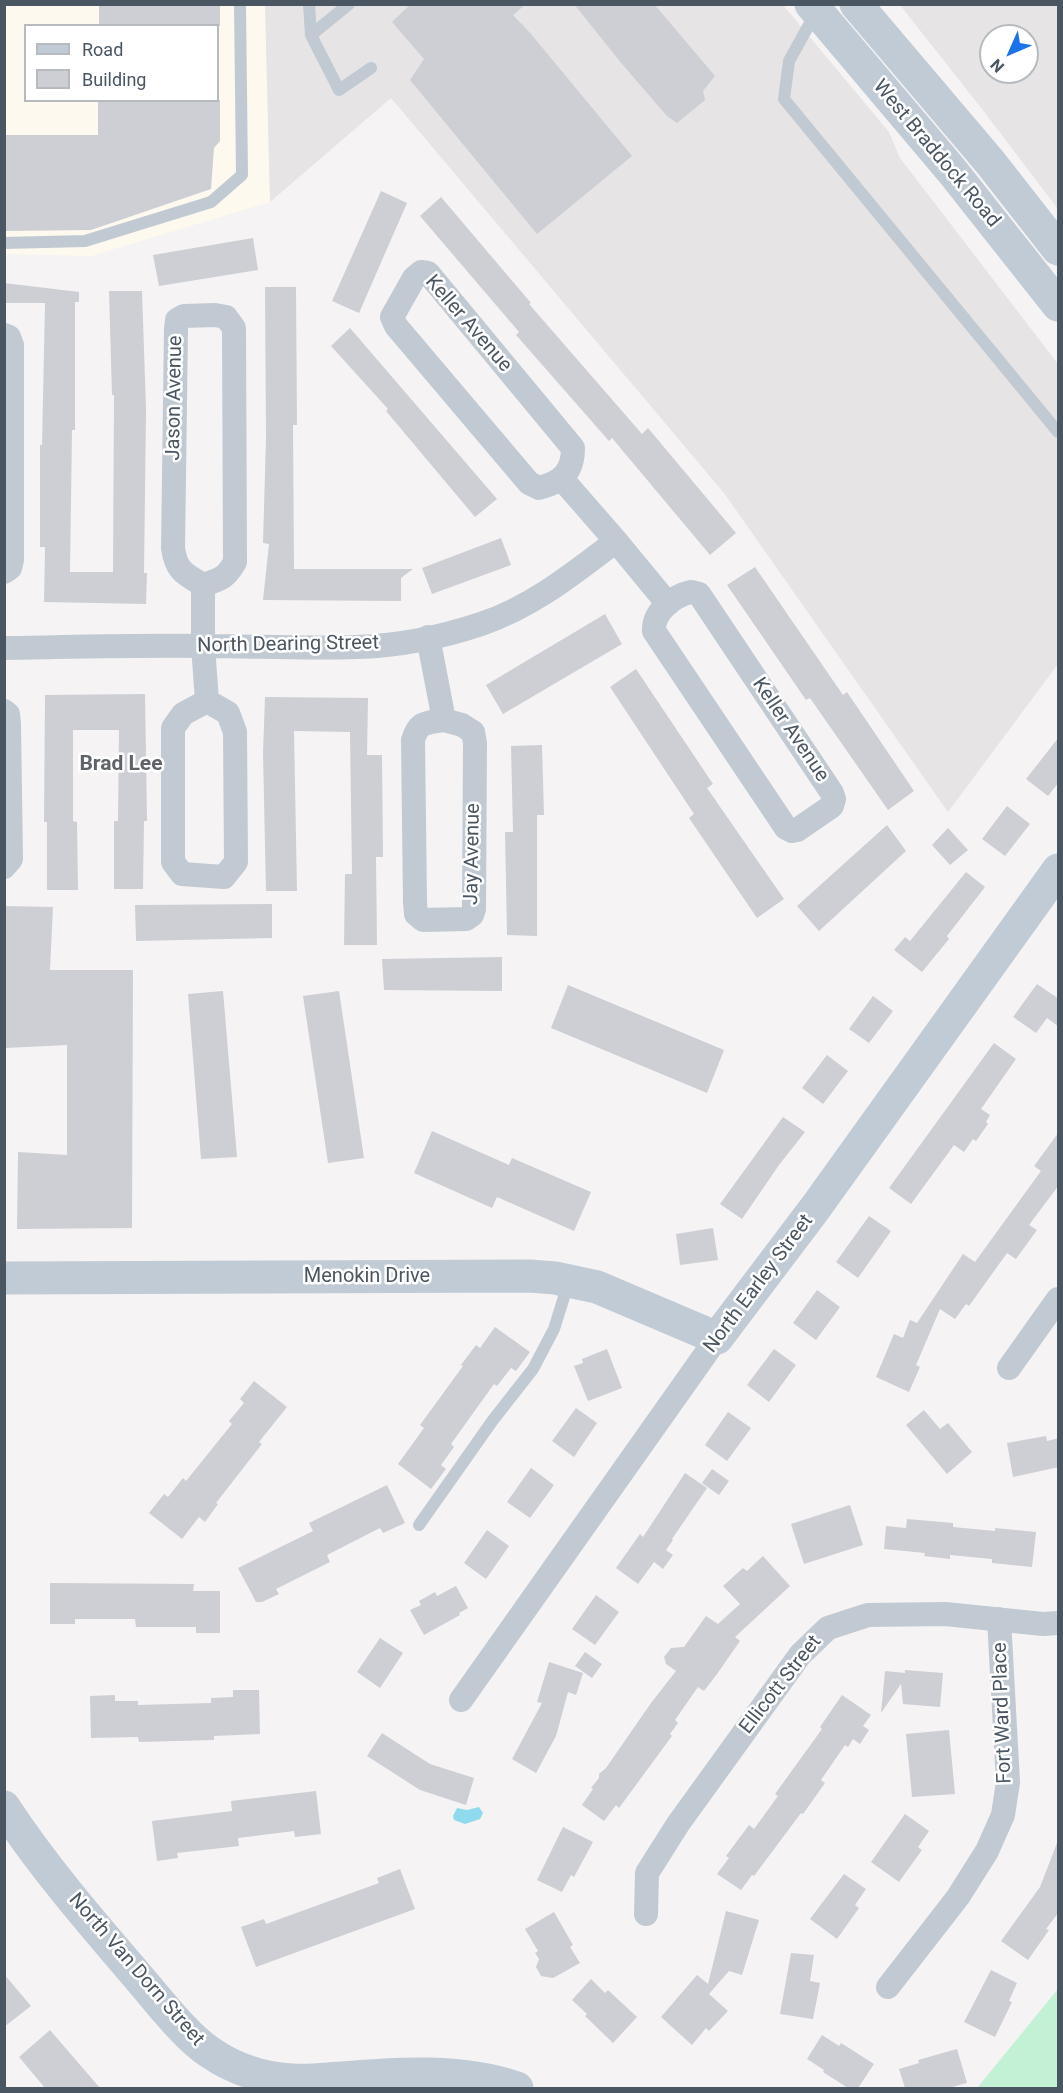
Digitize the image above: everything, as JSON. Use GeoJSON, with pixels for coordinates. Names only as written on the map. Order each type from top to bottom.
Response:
{"type":"FeatureCollection","features":[{"type":"Feature","properties":{"kind":"main road","name":"West Braddock Road"},"geometry":{"type":"LineString","coordinates":[[856,4],[990,162],[1059,249]]}},
{"type":"Feature","properties":{"kind":"main road","name":"West Braddock Road"},"geometry":{"type":"LineString","coordinates":[[817,7],[1059,305]]}},
{"type":"Feature","properties":{"kind":"main road","name":"North Earley Street"},"geometry":{"type":"LineString","coordinates":[[717,1338],[816,1207],[1059,870]]}},
{"type":"Feature","properties":{"kind":"main road","name":"Menokin Drive"},"geometry":{"type":"LineString","coordinates":[[4,1278],[530,1276],[569,1280],[597,1287],[717,1338]]}},
{"type":"Feature","properties":{"kind":"main road","name":"North Van Dorn Street"},"geometry":{"type":"LineString","coordinates":[[4,1807],[70,1896],[167,2010],[209,2053],[230,2065],[288,2084],[402,2075],[461,2076],[517,2088]]}},
{"type":"Feature","properties":{"kind":"street","name":"Keller Avenue"},"geometry":{"type":"LineString","coordinates":[[422,272],[428,273],[573,448],[574,460],[562,479],[539,488],[529,483],[396,326],[392,317],[414,278],[422,272]]}},
{"type":"Feature","properties":{"kind":"street","name":"Jason Avenue"},"geometry":{"type":"LineString","coordinates":[[215,315],[226,317],[234,328],[235,562],[230,573],[222,579],[203,585],[183,573],[175,562],[173,548],[176,329],[177,320],[184,316],[215,315]]}},
{"type":"Feature","properties":{"kind":"street"},"geometry":{"type":"LineString","coordinates":[[4,336],[9,338],[12,345],[12,560],[10,568],[4,572]]}},
{"type":"Feature","properties":{"kind":"street"},"geometry":{"type":"LineString","coordinates":[[562,479],[668,604]]}},
{"type":"Feature","properties":{"kind":"street","name":"North Dearing Street"},"geometry":{"type":"LineString","coordinates":[[4,648],[357,647],[428,637],[483,623],[528,603],[560,585],[616,541]]}},
{"type":"Feature","properties":{"kind":"street"},"geometry":{"type":"LineString","coordinates":[[203,585],[203,646],[207,701]]}},
{"type":"Feature","properties":{"kind":"street","name":"Keller Avenue"},"geometry":{"type":"LineString","coordinates":[[684,594],[699,594],[832,793],[834,799],[832,806],[797,830],[792,831],[786,828],[654,631],[654,621],[668,604],[684,594]]}},
{"type":"Feature","properties":{"kind":"street"},"geometry":{"type":"LineString","coordinates":[[428,637],[444,720]]}},
{"type":"Feature","properties":{"kind":"street"},"geometry":{"type":"LineString","coordinates":[[207,701],[228,713],[235,732],[237,862],[224,877],[182,874],[173,862],[173,728],[183,714],[207,701]]}},
{"type":"Feature","properties":{"kind":"street"},"geometry":{"type":"LineString","coordinates":[[4,711],[9,714],[11,859],[4,867]]}},
{"type":"Feature","properties":{"kind":"street","name":"Jay Avenue"},"geometry":{"type":"LineString","coordinates":[[444,720],[462,725],[473,732],[475,743],[474,909],[472,915],[466,920],[423,920],[416,914],[413,740],[421,724],[444,720]]}},
{"type":"Feature","properties":{"kind":"street"},"geometry":{"type":"LineString","coordinates":[[1010,1368],[1059,1299]]}},
{"type":"Feature","properties":{"kind":"street","name":"North Earley Street"},"geometry":{"type":"LineString","coordinates":[[461,1700],[717,1338]]}},
{"type":"Feature","properties":{"kind":"street","name":"Ellicott Street"},"geometry":{"type":"LineString","coordinates":[[646,1914],[647,1873],[678,1824],[800,1655],[828,1628],[868,1614],[945,1614],[1043,1624],[1059,1623]]}},
{"type":"Feature","properties":{"kind":"street","name":"Fort Ward Place"},"geometry":{"type":"LineString","coordinates":[[888,1987],[958,1897],[987,1851],[1003,1815],[1008,1782],[999,1619]]}},
{"type":"Feature","properties":{"kind":"lane"},"geometry":{"type":"LineString","coordinates":[[4,243],[85,241],[211,202],[242,175],[240,4]]}},
{"type":"Feature","properties":{"kind":"lane"},"geometry":{"type":"LineString","coordinates":[[309,4],[311,35],[339,90],[370,68]]}},
{"type":"Feature","properties":{"kind":"lane"},"geometry":{"type":"LineString","coordinates":[[311,35],[349,4]]}},
{"type":"Feature","properties":{"kind":"lane"},"geometry":{"type":"LineString","coordinates":[[817,7],[789,61],[784,99],[1059,432]]}},
{"type":"Feature","properties":{"kind":"lane"},"geometry":{"type":"LineString","coordinates":[[419,1525],[493,1420],[533,1369],[554,1329],[569,1280]]}},
{"type":"Feature","properties":{"kind":"shaded area"},"geometry":{"type":"Polygon","coordinates":[[[5,5],[265,5],[270,202],[91,256],[5,254],[5,5]]]}},
{"type":"Feature","properties":{"kind":"shaded area"},"geometry":{"type":"Polygon","coordinates":[[[265,5],[783,5],[889,132],[900,158],[1058,364],[1058,664],[948,812],[724,493],[391,98],[270,202],[265,5]]]}},
{"type":"Feature","properties":{"kind":"shaded area"},"geometry":{"type":"Polygon","coordinates":[[[900,5],[1058,5],[1058,209],[982,109],[900,5]]]}},
{"type":"Feature","properties":{"kind":"green space"},"geometry":{"type":"Polygon","coordinates":[[[1058,1989],[1058,2088],[977,2088],[1058,1989]]]}},
{"type":"Feature","properties":{"kind":"water"},"geometry":{"type":"Polygon","coordinates":[[[479,1807],[483,1813],[480,1819],[465,1824],[454,1820],[453,1816],[457,1808],[467,1810],[479,1807]]]}},
{"type":"Feature","properties":{"kind":"building"},"geometry":{"type":"Polygon","coordinates":[[[99,4],[220,4],[220,26],[219,24],[99,24],[99,4]]]}},
{"type":"Feature","properties":{"kind":"building"},"geometry":{"type":"Polygon","coordinates":[[[411,4],[526,4],[513,15],[632,156],[537,234],[410,80],[424,59],[392,22],[411,4]]]}},
{"type":"Feature","properties":{"kind":"building"},"geometry":{"type":"Polygon","coordinates":[[[574,4],[654,4],[715,76],[703,91],[705,100],[677,123],[667,116],[574,4]]]}},
{"type":"Feature","properties":{"kind":"building"},"geometry":{"type":"Polygon","coordinates":[[[220,100],[220,141],[214,148],[211,189],[91,230],[4,231],[4,135],[98,135],[98,102],[219,102],[220,100]]]}},
{"type":"Feature","properties":{"kind":"building"},"geometry":{"type":"Polygon","coordinates":[[[381,191],[407,203],[359,313],[332,301],[381,191]]]}},
{"type":"Feature","properties":{"kind":"building"},"geometry":{"type":"Polygon","coordinates":[[[441,197],[531,303],[529,304],[642,434],[648,428],[736,533],[710,555],[612,438],[609,441],[516,335],[519,332],[420,216],[441,197]]]}},
{"type":"Feature","properties":{"kind":"building"},"geometry":{"type":"Polygon","coordinates":[[[253,238],[258,270],[159,286],[153,255],[253,238]]]}},
{"type":"Feature","properties":{"kind":"building"},"geometry":{"type":"Polygon","coordinates":[[[4,283],[79,292],[79,302],[75,302],[75,430],[72,430],[70,572],[113,572],[114,395],[112,395],[109,291],[142,291],[146,409],[144,573],[147,573],[146,604],[44,602],[45,547],[40,547],[40,445],[42,445],[45,303],[4,303],[4,283]]]}},
{"type":"Feature","properties":{"kind":"building"},"geometry":{"type":"Polygon","coordinates":[[[265,287],[296,287],[297,425],[293,425],[294,569],[413,569],[401,578],[401,601],[263,600],[269,544],[263,543],[266,438],[265,287]]]}},
{"type":"Feature","properties":{"kind":"building"},"geometry":{"type":"Polygon","coordinates":[[[350,328],[497,499],[475,517],[386,411],[388,409],[331,346],[350,328]]]}},
{"type":"Feature","properties":{"kind":"building"},"geometry":{"type":"Polygon","coordinates":[[[501,538],[511,565],[432,594],[422,568],[501,538]]]}},
{"type":"Feature","properties":{"kind":"building"},"geometry":{"type":"Polygon","coordinates":[[[755,567],[843,695],[847,692],[914,791],[888,810],[810,698],[806,700],[727,585],[755,567]]]}},
{"type":"Feature","properties":{"kind":"building"},"geometry":{"type":"Polygon","coordinates":[[[605,614],[622,644],[503,714],[486,685],[605,614]]]}},
{"type":"Feature","properties":{"kind":"building"},"geometry":{"type":"Polygon","coordinates":[[[636,669],[713,784],[707,788],[784,899],[757,918],[689,818],[694,814],[610,687],[636,669]]]}},
{"type":"Feature","properties":{"kind":"building"},"geometry":{"type":"Polygon","coordinates":[[[145,694],[147,821],[144,821],[143,889],[114,889],[114,821],[118,821],[119,730],[73,730],[73,821],[77,822],[78,890],[47,890],[47,822],[44,822],[45,695],[145,694]]]}},
{"type":"Feature","properties":{"kind":"building"},"geometry":{"type":"Polygon","coordinates":[[[265,697],[368,698],[367,755],[382,755],[383,857],[376,857],[377,945],[344,945],[345,874],[352,874],[350,732],[294,731],[297,891],[266,891],[263,753],[265,697]]]}},
{"type":"Feature","properties":{"kind":"building"},"geometry":{"type":"Polygon","coordinates":[[[1059,737],[1059,782],[1048,796],[1026,779],[1059,737]]]}},
{"type":"Feature","properties":{"kind":"building"},"geometry":{"type":"Polygon","coordinates":[[[542,745],[544,815],[537,815],[537,936],[507,935],[505,832],[513,832],[511,746],[542,745]]]}},
{"type":"Feature","properties":{"kind":"building"},"geometry":{"type":"Polygon","coordinates":[[[1007,806],[1030,824],[1005,856],[982,839],[1007,806]]]}},
{"type":"Feature","properties":{"kind":"building"},"geometry":{"type":"Polygon","coordinates":[[[887,825],[906,851],[819,931],[797,906],[887,825]]]}},
{"type":"Feature","properties":{"kind":"building"},"geometry":{"type":"Polygon","coordinates":[[[948,828],[968,850],[950,865],[932,845],[948,828]]]}},
{"type":"Feature","properties":{"kind":"building"},"geometry":{"type":"Polygon","coordinates":[[[966,872],[985,887],[947,936],[949,939],[922,972],[894,950],[905,937],[910,941],[966,872]]]}},
{"type":"Feature","properties":{"kind":"building"},"geometry":{"type":"Polygon","coordinates":[[[272,904],[272,938],[136,941],[135,905],[272,904]]]}},
{"type":"Feature","properties":{"kind":"building"},"geometry":{"type":"Polygon","coordinates":[[[4,906],[53,907],[50,970],[133,970],[132,1228],[17,1229],[18,1152],[67,1155],[67,1045],[5,1048],[4,906]]]}},
{"type":"Feature","properties":{"kind":"building"},"geometry":{"type":"Polygon","coordinates":[[[502,957],[502,991],[384,990],[382,959],[502,957]]]}},
{"type":"Feature","properties":{"kind":"building"},"geometry":{"type":"Polygon","coordinates":[[[1037,984],[1059,999],[1059,1027],[1047,1018],[1036,1033],[1013,1017],[1037,984]]]}},
{"type":"Feature","properties":{"kind":"building"},"geometry":{"type":"Polygon","coordinates":[[[568,985],[724,1050],[707,1093],[551,1028],[568,985]]]}},
{"type":"Feature","properties":{"kind":"building"},"geometry":{"type":"Polygon","coordinates":[[[223,991],[237,1157],[201,1159],[188,994],[223,991]]]}},
{"type":"Feature","properties":{"kind":"building"},"geometry":{"type":"Polygon","coordinates":[[[339,991],[364,1158],[328,1163],[303,996],[339,991]]]}},
{"type":"Feature","properties":{"kind":"building"},"geometry":{"type":"Polygon","coordinates":[[[873,996],[893,1011],[869,1043],[849,1029],[873,996]]]}},
{"type":"Feature","properties":{"kind":"building"},"geometry":{"type":"Polygon","coordinates":[[[994,1043],[1016,1059],[981,1109],[990,1115],[986,1122],[988,1124],[976,1141],[973,1139],[964,1152],[954,1145],[911,1204],[889,1188],[994,1043]]]}},
{"type":"Feature","properties":{"kind":"building"},"geometry":{"type":"Polygon","coordinates":[[[827,1055],[848,1071],[823,1104],[802,1088],[827,1055]]]}},
{"type":"Feature","properties":{"kind":"building"},"geometry":{"type":"Polygon","coordinates":[[[783,1117],[805,1132],[742,1219],[720,1204],[783,1117]]]}},
{"type":"Feature","properties":{"kind":"building"},"geometry":{"type":"Polygon","coordinates":[[[432,1131],[509,1165],[512,1158],[591,1192],[574,1231],[497,1197],[492,1208],[414,1173],[432,1131]]]}},
{"type":"Feature","properties":{"kind":"building"},"geometry":{"type":"Polygon","coordinates":[[[1059,1132],[1059,1185],[1029,1225],[1037,1230],[1016,1259],[1007,1253],[969,1306],[966,1304],[955,1319],[940,1309],[916,1365],[920,1367],[909,1392],[876,1377],[894,1334],[903,1338],[910,1320],[917,1323],[963,1254],[975,1262],[1041,1171],[1034,1166],[1059,1132]]]}},
{"type":"Feature","properties":{"kind":"building"},"geometry":{"type":"Polygon","coordinates":[[[869,1216],[891,1231],[858,1278],[836,1262],[869,1216]]]}},
{"type":"Feature","properties":{"kind":"building"},"geometry":{"type":"Polygon","coordinates":[[[713,1228],[718,1260],[680,1265],[676,1234],[713,1228]]]}},
{"type":"Feature","properties":{"kind":"building"},"geometry":{"type":"Polygon","coordinates":[[[817,1290],[840,1307],[816,1340],[793,1323],[817,1290]]]}},
{"type":"Feature","properties":{"kind":"building"},"geometry":{"type":"Polygon","coordinates":[[[495,1327],[530,1352],[516,1371],[511,1368],[497,1386],[494,1384],[451,1444],[454,1447],[441,1465],[446,1469],[431,1489],[398,1464],[424,1428],[420,1425],[463,1366],[461,1365],[476,1345],[480,1348],[495,1327]]]}},
{"type":"Feature","properties":{"kind":"building"},"geometry":{"type":"Polygon","coordinates":[[[607,1349],[622,1388],[588,1401],[574,1366],[583,1363],[582,1359],[607,1349]]]}},
{"type":"Feature","properties":{"kind":"building"},"geometry":{"type":"Polygon","coordinates":[[[774,1349],[796,1365],[769,1402],[747,1385],[774,1349]]]}},
{"type":"Feature","properties":{"kind":"building"},"geometry":{"type":"Polygon","coordinates":[[[254,1381],[287,1407],[259,1442],[262,1444],[216,1503],[218,1504],[205,1522],[199,1517],[182,1539],[149,1513],[164,1494],[168,1497],[183,1478],[186,1481],[232,1424],[229,1421],[244,1403],[240,1399],[254,1381]]]}},
{"type":"Feature","properties":{"kind":"building"},"geometry":{"type":"Polygon","coordinates":[[[576,1408],[597,1423],[574,1457],[552,1441],[576,1408]]]}},
{"type":"Feature","properties":{"kind":"building"},"geometry":{"type":"Polygon","coordinates":[[[924,1410],[940,1429],[948,1423],[972,1452],[947,1474],[906,1425],[924,1410]]]}},
{"type":"Feature","properties":{"kind":"building"},"geometry":{"type":"Polygon","coordinates":[[[728,1412],[751,1428],[727,1461],[705,1445],[728,1412]]]}},
{"type":"Feature","properties":{"kind":"building"},"geometry":{"type":"Polygon","coordinates":[[[1046,1436],[1047,1441],[1059,1438],[1059,1467],[1013,1477],[1007,1443],[1046,1436]]]}},
{"type":"Feature","properties":{"kind":"building"},"geometry":{"type":"Polygon","coordinates":[[[531,1468],[554,1485],[530,1518],[507,1502],[531,1468]]]}},
{"type":"Feature","properties":{"kind":"building"},"geometry":{"type":"Polygon","coordinates":[[[712,1469],[729,1481],[719,1495],[702,1483],[712,1469]]]}},
{"type":"Feature","properties":{"kind":"building"},"geometry":{"type":"Polygon","coordinates":[[[685,1473],[707,1488],[666,1550],[673,1555],[663,1569],[654,1562],[638,1584],[616,1568],[640,1534],[643,1537],[685,1473]]]}},
{"type":"Feature","properties":{"kind":"building"},"geometry":{"type":"Polygon","coordinates":[[[387,1485],[405,1523],[383,1533],[380,1528],[327,1555],[330,1562],[276,1589],[279,1594],[262,1602],[256,1602],[238,1568],[313,1531],[309,1523],[387,1485]]]}},
{"type":"Feature","properties":{"kind":"building"},"geometry":{"type":"Polygon","coordinates":[[[850,1505],[863,1545],[804,1564],[791,1524],[850,1505]]]}},
{"type":"Feature","properties":{"kind":"building"},"geometry":{"type":"Polygon","coordinates":[[[907,1519],[953,1523],[953,1527],[1036,1532],[1032,1567],[992,1563],[992,1559],[950,1555],[950,1559],[924,1556],[925,1553],[884,1549],[886,1526],[906,1528],[907,1519]]]}},
{"type":"Feature","properties":{"kind":"building"},"geometry":{"type":"Polygon","coordinates":[[[487,1530],[509,1546],[486,1579],[464,1563],[487,1530]]]}},
{"type":"Feature","properties":{"kind":"building"},"geometry":{"type":"Polygon","coordinates":[[[763,1556],[790,1586],[735,1637],[740,1641],[717,1674],[704,1691],[698,1687],[675,1720],[678,1723],[670,1734],[672,1736],[619,1808],[616,1805],[604,1821],[582,1805],[593,1789],[591,1788],[599,1778],[599,1774],[606,1768],[676,1671],[666,1664],[664,1657],[671,1648],[684,1647],[706,1616],[718,1624],[740,1604],[723,1586],[743,1568],[747,1571],[763,1556]]]}},
{"type":"Feature","properties":{"kind":"building"},"geometry":{"type":"Polygon","coordinates":[[[50,1583],[194,1584],[193,1591],[220,1591],[220,1633],[196,1633],[196,1627],[136,1627],[135,1619],[75,1619],[75,1624],[50,1624],[50,1583]]]}},
{"type":"Feature","properties":{"kind":"building"},"geometry":{"type":"Polygon","coordinates":[[[456,1586],[468,1608],[424,1635],[410,1610],[421,1605],[419,1601],[435,1592],[437,1596],[456,1586]]]}},
{"type":"Feature","properties":{"kind":"building"},"geometry":{"type":"Polygon","coordinates":[[[596,1595],[619,1612],[595,1645],[572,1629],[596,1595]]]}},
{"type":"Feature","properties":{"kind":"building"},"geometry":{"type":"Polygon","coordinates":[[[380,1638],[403,1653],[380,1688],[357,1672],[380,1638]]]}},
{"type":"Feature","properties":{"kind":"building"},"geometry":{"type":"Polygon","coordinates":[[[585,1652],[602,1664],[592,1678],[575,1666],[585,1652]]]}},
{"type":"Feature","properties":{"kind":"building"},"geometry":{"type":"Polygon","coordinates":[[[549,1662],[583,1673],[576,1695],[568,1692],[556,1736],[536,1773],[512,1759],[542,1703],[537,1702],[549,1662]]]}},
{"type":"Feature","properties":{"kind":"building"},"geometry":{"type":"Polygon","coordinates":[[[905,1670],[943,1673],[940,1707],[903,1704],[901,1684],[881,1713],[885,1671],[905,1673],[905,1670]]]}},
{"type":"Feature","properties":{"kind":"building"},"geometry":{"type":"Polygon","coordinates":[[[233,1690],[259,1690],[260,1734],[214,1736],[214,1740],[139,1742],[138,1737],[91,1738],[90,1696],[115,1695],[115,1701],[138,1701],[138,1705],[211,1703],[211,1698],[233,1697],[233,1690]]]}},
{"type":"Feature","properties":{"kind":"building"},"geometry":{"type":"Polygon","coordinates":[[[842,1695],[871,1715],[863,1726],[869,1730],[860,1744],[853,1739],[848,1747],[845,1745],[821,1780],[825,1783],[803,1814],[801,1813],[741,1890],[717,1874],[729,1858],[726,1856],[749,1825],[754,1829],[778,1796],[775,1794],[822,1729],[820,1727],[842,1695]]]}},
{"type":"Feature","properties":{"kind":"building"},"geometry":{"type":"Polygon","coordinates":[[[949,1730],[955,1794],[912,1797],[906,1734],[949,1730]]]}},
{"type":"Feature","properties":{"kind":"building"},"geometry":{"type":"Polygon","coordinates":[[[382,1733],[430,1764],[474,1778],[466,1805],[420,1790],[367,1756],[382,1733]]]}},
{"type":"Feature","properties":{"kind":"building"},"geometry":{"type":"Polygon","coordinates":[[[316,1791],[321,1834],[295,1837],[294,1831],[238,1838],[239,1846],[177,1853],[178,1858],[157,1861],[152,1821],[232,1811],[231,1801],[316,1791]]]}},
{"type":"Feature","properties":{"kind":"building"},"geometry":{"type":"Polygon","coordinates":[[[905,1814],[929,1831],[918,1847],[922,1850],[899,1882],[871,1862],[905,1814]]]}},
{"type":"Feature","properties":{"kind":"building"},"geometry":{"type":"Polygon","coordinates":[[[563,1827],[593,1842],[574,1877],[571,1875],[562,1892],[537,1880],[563,1827]]]}},
{"type":"Feature","properties":{"kind":"building"},"geometry":{"type":"Polygon","coordinates":[[[1057,1843],[1059,1843],[1059,1912],[1028,1960],[1001,1941],[1040,1887],[1057,1843]]]}},
{"type":"Feature","properties":{"kind":"building"},"geometry":{"type":"Polygon","coordinates":[[[400,1869],[415,1909],[256,1967],[241,1927],[264,1919],[266,1924],[379,1883],[377,1878],[400,1869]]]}},
{"type":"Feature","properties":{"kind":"building"},"geometry":{"type":"Polygon","coordinates":[[[844,1874],[866,1889],[855,1905],[859,1908],[837,1939],[810,1919],[844,1874]]]}},
{"type":"Feature","properties":{"kind":"building"},"geometry":{"type":"Polygon","coordinates":[[[726,1911],[759,1920],[742,1975],[729,1971],[709,1994],[728,2011],[709,2031],[706,2028],[692,2045],[661,2017],[697,1975],[708,1984],[726,1911]]]}},
{"type":"Feature","properties":{"kind":"building"},"geometry":{"type":"Polygon","coordinates":[[[554,1912],[573,1945],[570,1947],[580,1963],[553,1978],[541,1976],[536,1967],[539,1959],[535,1953],[538,1951],[525,1929],[554,1912]]]}},
{"type":"Feature","properties":{"kind":"building"},"geometry":{"type":"Polygon","coordinates":[[[791,1953],[814,1955],[810,1981],[820,1983],[813,2019],[780,2014],[791,1953]]]}},
{"type":"Feature","properties":{"kind":"building"},"geometry":{"type":"Polygon","coordinates":[[[991,1970],[1017,1983],[1009,2001],[1012,2002],[995,2037],[964,2022],[991,1970]]]}},
{"type":"Feature","properties":{"kind":"building"},"geometry":{"type":"Polygon","coordinates":[[[4,1974],[31,2006],[4,2027],[4,1974]]]}},
{"type":"Feature","properties":{"kind":"building"},"geometry":{"type":"Polygon","coordinates":[[[591,1979],[605,1993],[608,1990],[637,2017],[613,2043],[572,2000],[591,1979]]]}},
{"type":"Feature","properties":{"kind":"building"},"geometry":{"type":"Polygon","coordinates":[[[50,2030],[100,2088],[45,2088],[19,2057],[50,2030]]]}},
{"type":"Feature","properties":{"kind":"building"},"geometry":{"type":"Polygon","coordinates":[[[822,2035],[839,2046],[841,2043],[874,2064],[858,2088],[848,2088],[807,2059],[822,2035]]]}},
{"type":"Feature","properties":{"kind":"building"},"geometry":{"type":"Polygon","coordinates":[[[957,2049],[967,2083],[948,2088],[905,2088],[899,2069],[919,2063],[918,2060],[957,2049]]]}},
{"type":"Feature","properties":{"kind":"district","name":"Brad Lee"},"geometry":{"type":"Point","coordinates":[121,765]}}]}
